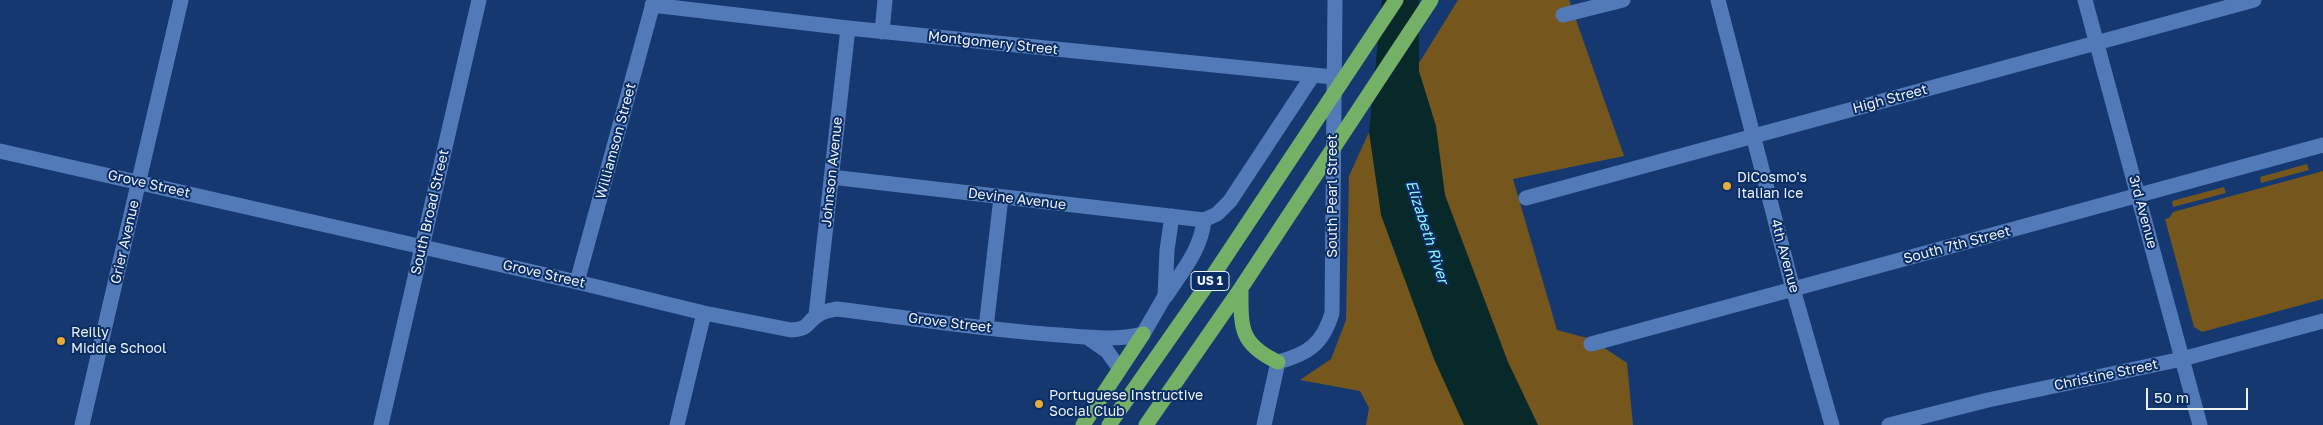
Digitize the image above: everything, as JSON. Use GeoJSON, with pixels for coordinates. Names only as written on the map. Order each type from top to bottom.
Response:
{"type":"FeatureCollection","features":[{"type":"Feature","properties":{"kind":"highway","name":"US 1"},"geometry":{"type":"LineString","coordinates":[[1109,425],[1202,292],[1396,0]]}},
{"type":"Feature","properties":{"kind":"highway","name":"US 1"},"geometry":{"type":"LineString","coordinates":[[1146,425],[1241,288],[1432,0]]}},
{"type":"Feature","properties":{"kind":"highway"},"geometry":{"type":"LineString","coordinates":[[1241,288],[1241,317],[1246,338],[1260,354],[1278,362]]}},
{"type":"Feature","properties":{"kind":"highway"},"geometry":{"type":"LineString","coordinates":[[1083,425],[1142,334]]}},
{"type":"Feature","properties":{"kind":"street","name":"Grier Avenue"},"geometry":{"type":"LineString","coordinates":[[82,425],[181,0]]}},
{"type":"Feature","properties":{"kind":"street","name":"South Broad Street"},"geometry":{"type":"LineString","coordinates":[[381,425],[479,0]]}},
{"type":"Feature","properties":{"kind":"street"},"geometry":{"type":"LineString","coordinates":[[882,32],[885,0]]}},
{"type":"Feature","properties":{"kind":"street","name":"South Pearl Street"},"geometry":{"type":"LineString","coordinates":[[1278,362],[1298,356],[1313,347],[1325,333],[1332,313],[1335,0]]}},
{"type":"Feature","properties":{"kind":"street"},"geometry":{"type":"LineString","coordinates":[[1563,15],[1623,0]]}},
{"type":"Feature","properties":{"kind":"street","name":"4th Avenue"},"geometry":{"type":"LineString","coordinates":[[1718,0],[1832,425]]}},
{"type":"Feature","properties":{"kind":"street","name":"3rd Avenue"},"geometry":{"type":"LineString","coordinates":[[2085,0],[2200,425]]}},
{"type":"Feature","properties":{"kind":"street","name":"High Street"},"geometry":{"type":"LineString","coordinates":[[1526,198],[2254,0]]}},
{"type":"Feature","properties":{"kind":"street","name":"Montgomery Street"},"geometry":{"type":"LineString","coordinates":[[653,2],[882,32],[1334,77]]}},
{"type":"Feature","properties":{"kind":"street","name":"Williamson Street"},"geometry":{"type":"LineString","coordinates":[[578,282],[653,2]]}},
{"type":"Feature","properties":{"kind":"street","name":"Johnson Avenue"},"geometry":{"type":"LineString","coordinates":[[816,315],[848,28]]}},
{"type":"Feature","properties":{"kind":"street"},"geometry":{"type":"LineString","coordinates":[[1142,334],[1194,253],[1202,236],[1204,220],[1217,214],[1230,202],[1313,75]]}},
{"type":"Feature","properties":{"kind":"street","name":"South 7th Street"},"geometry":{"type":"LineString","coordinates":[[1591,344],[2323,145]]}},
{"type":"Feature","properties":{"kind":"street","name":"Grove Street"},"geometry":{"type":"LineString","coordinates":[[0,151],[422,246],[704,313],[791,330],[802,329],[810,324],[816,315],[837,309],[986,328],[1087,337],[1134,336],[1142,334]]}},
{"type":"Feature","properties":{"kind":"street","name":"Devine Avenue"},"geometry":{"type":"LineString","coordinates":[[831,177],[1204,220]]}},
{"type":"Feature","properties":{"kind":"street"},"geometry":{"type":"LineString","coordinates":[[986,328],[1001,197]]}},
{"type":"Feature","properties":{"kind":"street"},"geometry":{"type":"LineString","coordinates":[[1165,296],[1172,216]]}},
{"type":"Feature","properties":{"kind":"street"},"geometry":{"type":"LineString","coordinates":[[678,425],[704,313]]}},
{"type":"Feature","properties":{"kind":"street","name":"Christine Street"},"geometry":{"type":"LineString","coordinates":[[1889,425],[1988,400],[2182,359],[2323,321]]}},
{"type":"Feature","properties":{"kind":"street"},"geometry":{"type":"LineString","coordinates":[[1087,337],[1107,351],[1119,368]]}},
{"type":"Feature","properties":{"kind":"street"},"geometry":{"type":"LineString","coordinates":[[1264,425],[1278,362]]}},
{"type":"Feature","properties":{"kind":"shaded area"},"geometry":{"type":"Polygon","coordinates":[[[1458,0],[1569,0],[1624,156],[1513,179],[1557,330],[1591,339],[1627,363],[1633,425],[1366,425],[1369,408],[1360,391],[1300,380],[1331,359],[1346,320],[1349,176],[1369,132],[1421,60],[1458,0]]]}},
{"type":"Feature","properties":{"kind":"shaded area"},"geometry":{"type":"Polygon","coordinates":[[[2307,164],[2309,170],[2261,183],[2260,177],[2307,164]]]}},
{"type":"Feature","properties":{"kind":"shaded area"},"geometry":{"type":"Polygon","coordinates":[[[2323,171],[2323,299],[2202,332],[2194,327],[2165,219],[2169,218],[2173,212],[2323,171]]]}},
{"type":"Feature","properties":{"kind":"shaded area"},"geometry":{"type":"Polygon","coordinates":[[[2224,187],[2226,193],[2173,207],[2172,201],[2224,187]]]}},
{"type":"Feature","properties":{"kind":"water","name":"Elizabeth River"},"geometry":{"type":"Polygon","coordinates":[[[1382,0],[1419,0],[1419,71],[1436,126],[1445,195],[1508,362],[1538,425],[1464,425],[1434,359],[1381,215],[1369,132],[1382,0]]]}},
{"type":"Feature","properties":{"kind":"place","name":"DiCosmo's Italian Ice"},"geometry":{"type":"Point","coordinates":[1727,186]}},
{"type":"Feature","properties":{"kind":"place","name":"Reilly Middle School"},"geometry":{"type":"Point","coordinates":[61,341]}},
{"type":"Feature","properties":{"kind":"place","name":"Portuguese Instructive Social Club"},"geometry":{"type":"Point","coordinates":[1039,404]}}]}
